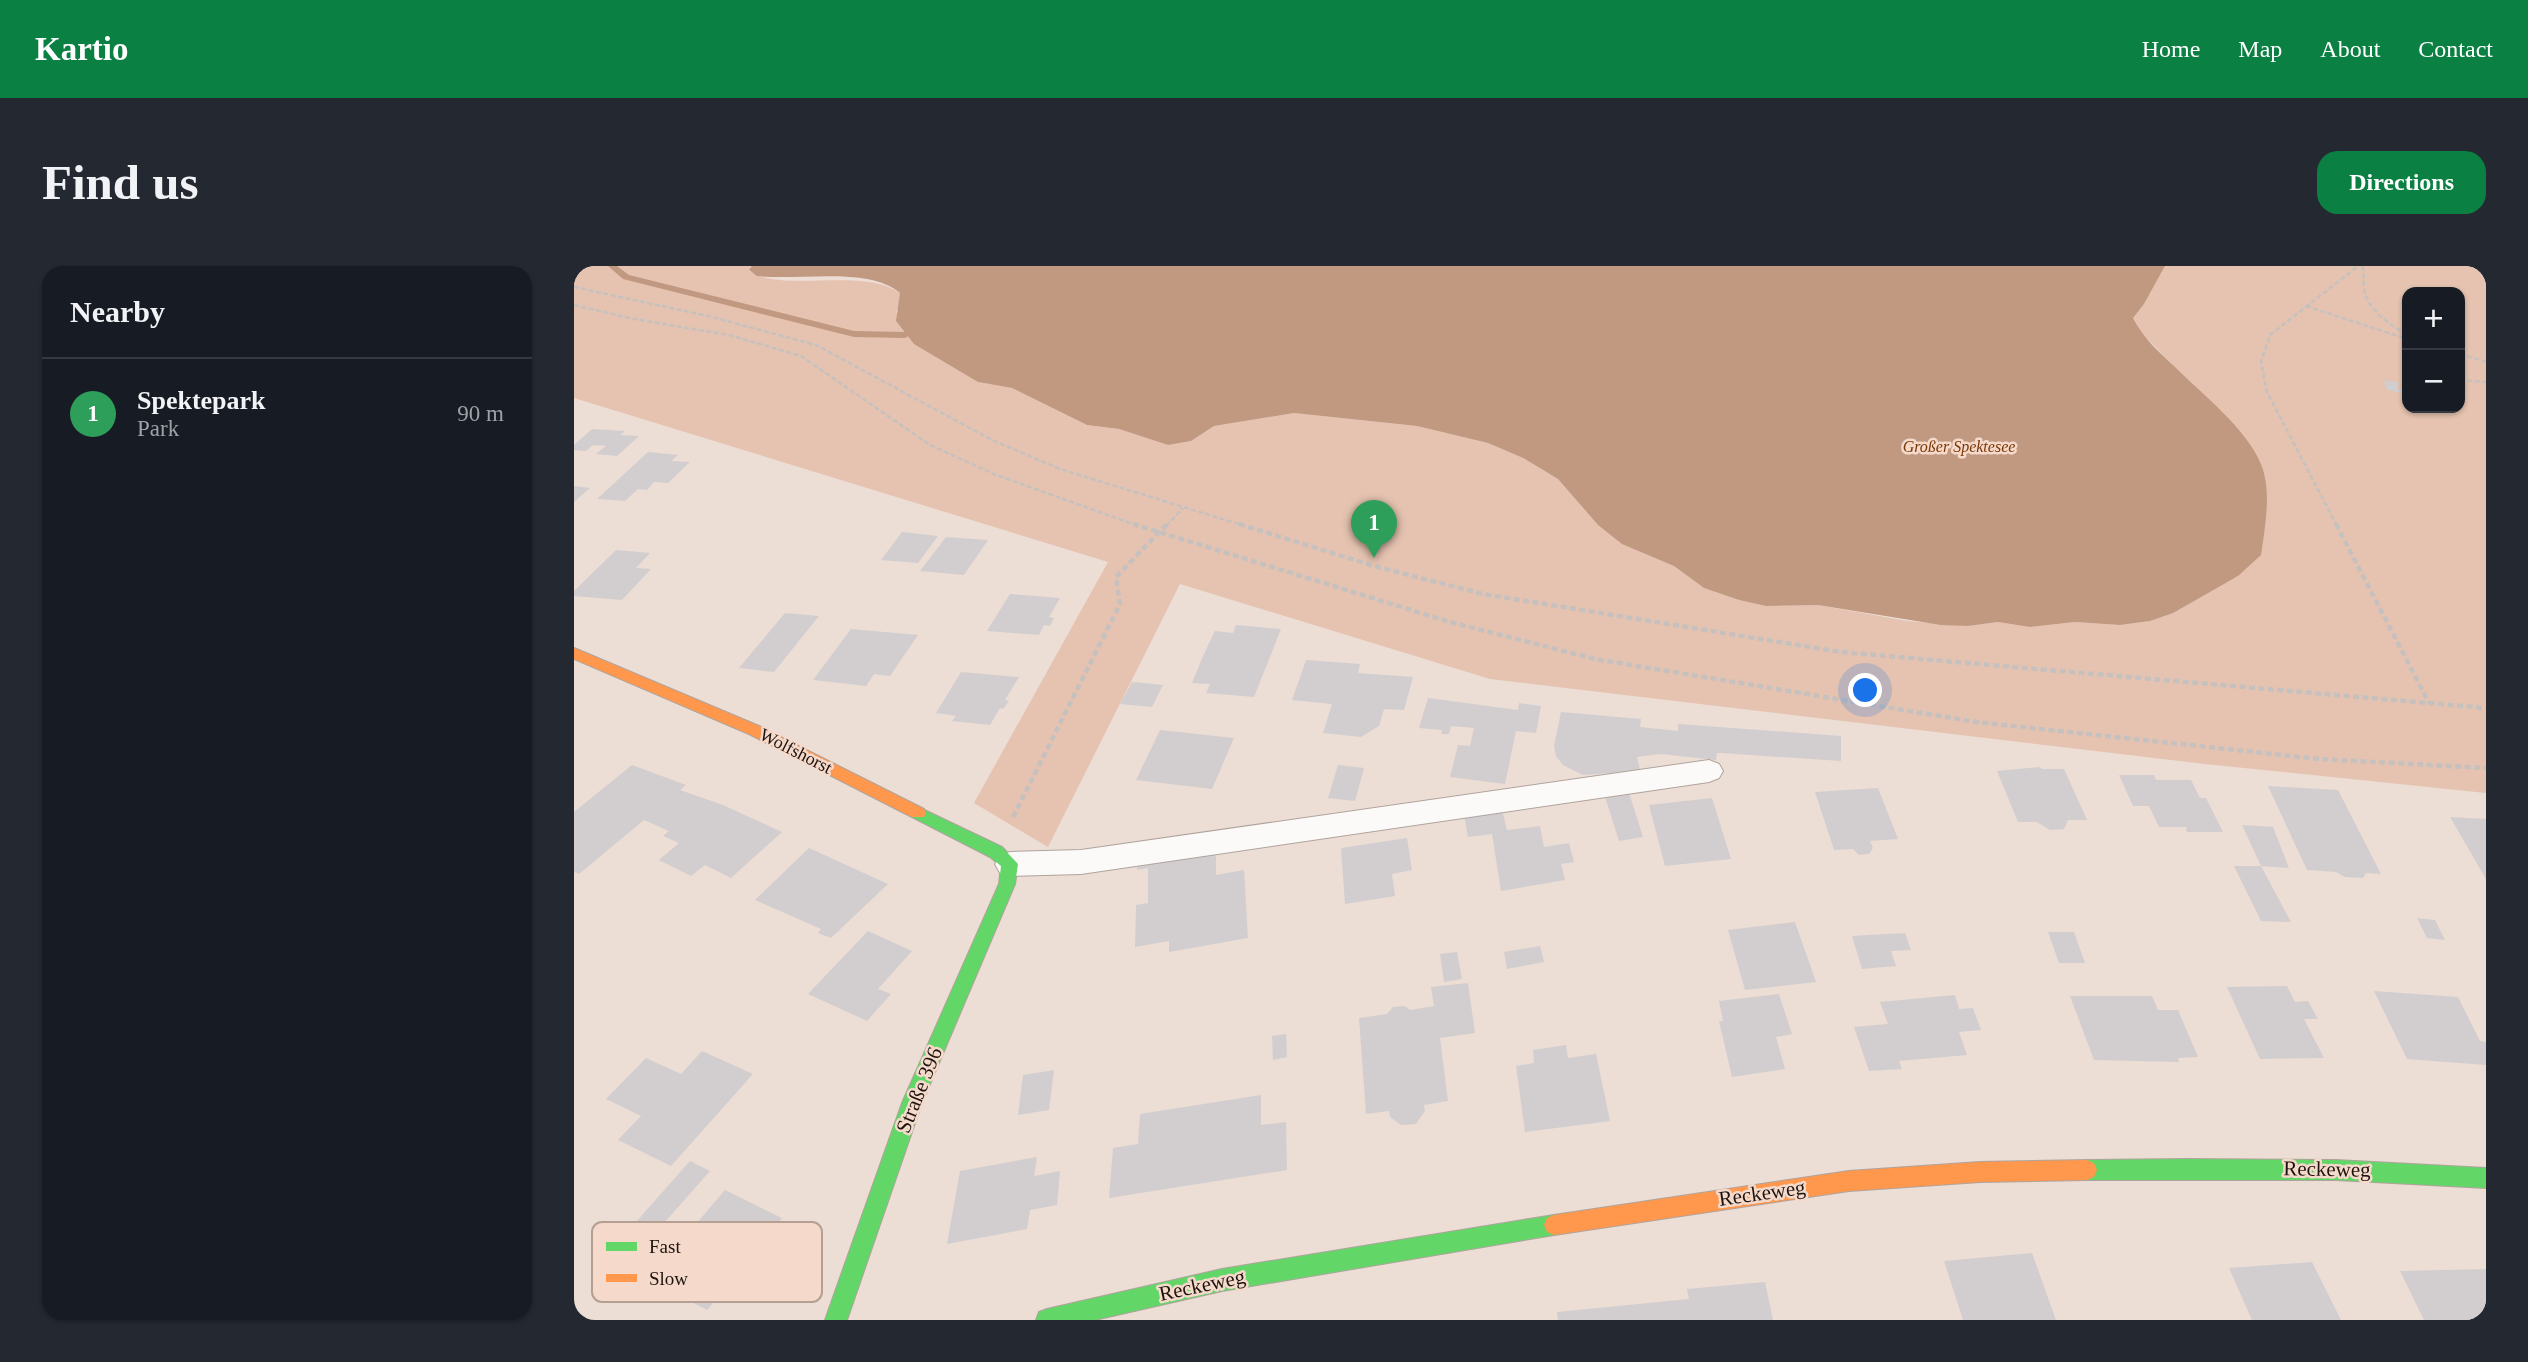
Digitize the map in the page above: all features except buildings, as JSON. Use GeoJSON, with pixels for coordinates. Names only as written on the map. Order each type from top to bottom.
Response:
{"type":"FeatureCollection","features":[{"type":"Feature","properties":{"kind":"street","name":"Wolfshorst"},"geometry":{"type":"LineString","coordinates":[[574,653],[754,730],[1003,858]]}},
{"type":"Feature","properties":{"kind":"street","name":"Straße 396"},"geometry":{"type":"LineString","coordinates":[[836,1320],[912,1103],[1007,884],[1003,858]]}},
{"type":"Feature","properties":{"kind":"street","name":"Reckeweg"},"geometry":{"type":"LineString","coordinates":[[1047,1320],[1222,1280],[1662,1207],[1849,1181],[1994,1171],[2256,1168],[2403,1171],[2486,1178]]}},
{"type":"Feature","properties":{"kind":"lane"},"geometry":{"type":"LineString","coordinates":[[1003,858],[1095,860],[1709,771]]}},
{"type":"Feature","properties":{"kind":"path"},"geometry":{"type":"LineString","coordinates":[[2402,333],[2367,297],[2364,288],[2366,273],[2360,266],[2270,335],[2261,362],[2267,391],[2429,704]]}},
{"type":"Feature","properties":{"kind":"path"},"geometry":{"type":"LineString","coordinates":[[574,287],[720,319],[816,345],[992,440],[1060,469],[1374,566],[1483,594],[1827,650],[2486,708]]}},
{"type":"Feature","properties":{"kind":"path"},"geometry":{"type":"LineString","coordinates":[[574,305],[634,319],[729,335],[801,356],[930,445],[995,474],[1157,533],[1450,622],[1595,659],[1976,722],[2319,759],[2486,768]]}},
{"type":"Feature","properties":{"kind":"path"},"geometry":{"type":"LineString","coordinates":[[2306,306],[2402,335]]}},
{"type":"Feature","properties":{"kind":"path"},"geometry":{"type":"LineString","coordinates":[[2465,356],[2486,362]]}},
{"type":"Feature","properties":{"kind":"path"},"geometry":{"type":"LineString","coordinates":[[2465,380],[2486,382]]}},
{"type":"Feature","properties":{"kind":"path"},"geometry":{"type":"LineString","coordinates":[[1003,858],[1120,604],[1116,577],[1183,508]]}},
{"type":"Feature","properties":{"kind":"shaded area"},"geometry":{"type":"Polygon","coordinates":[[[574,266],[752,266],[749,271],[782,280],[845,280],[884,285],[900,293],[901,302],[896,312],[978,382],[1012,388],[1087,425],[1119,429],[1168,445],[1191,441],[1214,426],[1294,413],[1417,426],[1488,443],[1523,458],[1558,479],[1598,525],[1674,566],[1704,588],[1739,600],[1766,606],[1818,605],[1907,621],[1968,626],[1998,622],[2030,627],[2075,622],[2120,625],[2150,621],[2173,612],[2238,576],[2264,478],[2261,464],[2251,447],[2138,329],[2133,317],[2144,304],[2165,266],[2486,266],[2486,793],[2205,764],[1490,679],[1180,584],[1048,847],[974,803],[1108,562],[574,398],[574,266]]]}},
{"type":"Feature","properties":{"kind":"water","name":"Großer Spektesee"},"geometry":{"type":"Polygon","coordinates":[[[752,266],[2165,266],[2133,318],[2152,344],[2222,412],[2254,451],[2261,464],[2266,486],[2267,509],[2261,555],[2238,576],[2173,613],[2150,621],[2120,625],[2075,622],[2030,627],[1998,622],[1968,626],[1941,625],[1818,605],[1766,606],[1704,588],[1674,566],[1622,544],[1598,525],[1558,479],[1523,458],[1488,443],[1417,426],[1294,413],[1214,426],[1191,441],[1168,445],[1119,429],[1087,425],[1012,388],[978,382],[914,344],[896,321],[900,293],[887,285],[852,277],[757,276],[749,270],[752,266]]]}},
{"type":"Feature","properties":{"kind":"waterway"},"geometry":{"type":"LineString","coordinates":[[612,266],[626,277],[854,334],[905,335]]}},
{"type":"Feature","properties":{"kind":"traffic: fast"},"geometry":{"type":"LineString","coordinates":[[836,1320],[912,1103],[1007,884],[1010,864],[996,852],[918,813]]}},
{"type":"Feature","properties":{"kind":"traffic: fast"},"geometry":{"type":"LineString","coordinates":[[2087,1170],[2336,1170],[2486,1178]]}},
{"type":"Feature","properties":{"kind":"traffic: fast"},"geometry":{"type":"LineString","coordinates":[[1047,1320],[1222,1280],[1554,1225]]}},
{"type":"Feature","properties":{"kind":"traffic: slow"},"geometry":{"type":"LineString","coordinates":[[574,653],[754,730],[918,813]]}},
{"type":"Feature","properties":{"kind":"traffic: slow"},"geometry":{"type":"LineString","coordinates":[[1554,1225],[1849,1181],[1980,1172],[2087,1170]]}},
{"type":"Feature","properties":{"kind":"place","name":"Spektepark"},"geometry":{"type":"Point","coordinates":[1374,558]}}]}
